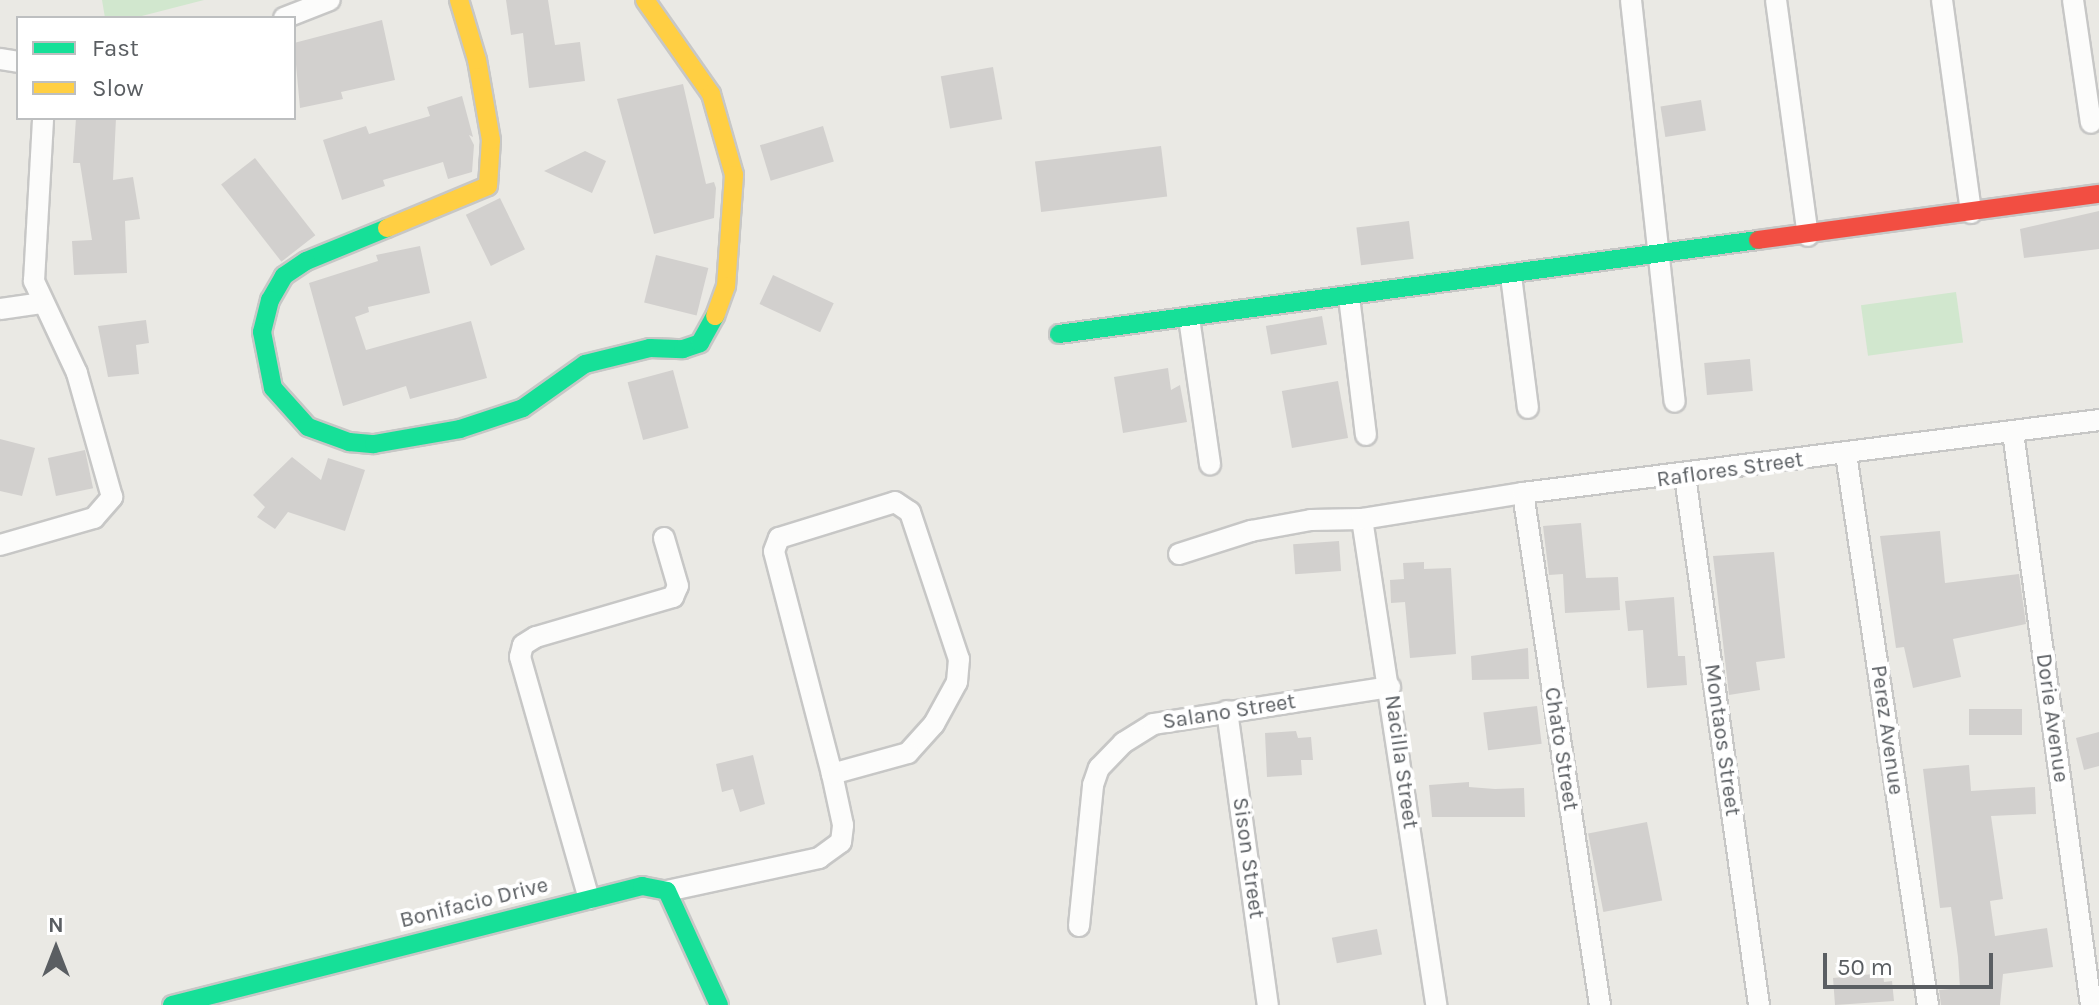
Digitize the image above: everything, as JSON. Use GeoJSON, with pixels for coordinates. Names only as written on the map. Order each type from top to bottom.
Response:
{"type":"FeatureCollection","features":[{"type":"Feature","properties":{"kind":"street"},"geometry":{"type":"LineString","coordinates":[[289,16],[330,0]]}},
{"type":"Feature","properties":{"kind":"street"},"geometry":{"type":"LineString","coordinates":[[459,0],[477,60],[491,140],[488,186],[306,261],[284,276],[270,300],[262,332],[273,388],[308,427],[349,442],[374,444],[460,429],[523,408],[585,364],[650,348],[683,349],[700,343],[713,323],[726,286],[734,175],[711,94],[645,0]]}},
{"type":"Feature","properties":{"kind":"street"},"geometry":{"type":"LineString","coordinates":[[1631,0],[1675,402]]}},
{"type":"Feature","properties":{"kind":"street"},"geometry":{"type":"LineString","coordinates":[[1776,0],[1808,236]]}},
{"type":"Feature","properties":{"kind":"street"},"geometry":{"type":"LineString","coordinates":[[1942,0],[1971,213]]}},
{"type":"Feature","properties":{"kind":"street"},"geometry":{"type":"LineString","coordinates":[[2073,0],[2091,123]]}},
{"type":"Feature","properties":{"kind":"street"},"geometry":{"type":"LineString","coordinates":[[0,545],[94,518],[106,510],[112,497],[77,373],[34,281],[43,120]]}},
{"type":"Feature","properties":{"kind":"street"},"geometry":{"type":"LineString","coordinates":[[1059,334],[1659,257],[2099,194]]}},
{"type":"Feature","properties":{"kind":"street"},"geometry":{"type":"LineString","coordinates":[[1511,276],[1528,408]]}},
{"type":"Feature","properties":{"kind":"street"},"geometry":{"type":"LineString","coordinates":[[1349,297],[1366,435]]}},
{"type":"Feature","properties":{"kind":"street"},"geometry":{"type":"LineString","coordinates":[[0,309],[42,303]]}},
{"type":"Feature","properties":{"kind":"street"},"geometry":{"type":"LineString","coordinates":[[1189,318],[1210,464]]}},
{"type":"Feature","properties":{"kind":"street","name":"Raflores Street"},"geometry":{"type":"LineString","coordinates":[[1179,554],[1266,528],[1311,520],[1362,519],[1523,493],[1685,476],[2099,420]]}},
{"type":"Feature","properties":{"kind":"street","name":"Dorie Avenue"},"geometry":{"type":"LineString","coordinates":[[2013,432],[2093,998]]}},
{"type":"Feature","properties":{"kind":"street","name":"Perez Avenue"},"geometry":{"type":"LineString","coordinates":[[1846,454],[1928,1005]]}},
{"type":"Feature","properties":{"kind":"street","name":"Montaos Street"},"geometry":{"type":"LineString","coordinates":[[1685,476],[1759,1005]]}},
{"type":"Feature","properties":{"kind":"street","name":"Chato Street"},"geometry":{"type":"LineString","coordinates":[[1523,493],[1600,1005]]}},
{"type":"Feature","properties":{"kind":"street"},"geometry":{"type":"LineString","coordinates":[[719,1005],[667,891],[819,858],[841,842],[843,825],[832,774],[774,551],[779,538],[895,502],[910,512],[959,659],[957,682],[934,724],[908,753],[832,774]]}},
{"type":"Feature","properties":{"kind":"street","name":"Nacilla Street"},"geometry":{"type":"LineString","coordinates":[[1362,519],[1436,1005]]}},
{"type":"Feature","properties":{"kind":"street"},"geometry":{"type":"LineString","coordinates":[[589,899],[520,657],[523,645],[536,637],[673,597],[678,586],[664,538]]}},
{"type":"Feature","properties":{"kind":"street","name":"Salano Street"},"geometry":{"type":"LineString","coordinates":[[1079,926],[1099,768],[1123,743],[1153,724],[1390,687]]}},
{"type":"Feature","properties":{"kind":"street","name":"Sison Street"},"geometry":{"type":"LineString","coordinates":[[1227,711],[1268,1005]]}},
{"type":"Feature","properties":{"kind":"street","name":"Bonifacio Drive"},"geometry":{"type":"LineString","coordinates":[[172,1005],[204,1001],[642,886],[667,891]]}},
{"type":"Feature","properties":{"kind":"green space"},"geometry":{"type":"Polygon","coordinates":[[[102,0],[204,0],[142,16],[105,16],[102,0]]]}},
{"type":"Feature","properties":{"kind":"green space"},"geometry":{"type":"Polygon","coordinates":[[[1956,292],[1963,343],[1868,356],[1861,305],[1956,292]]]}},
{"type":"Feature","properties":{"kind":"building"},"geometry":{"type":"Polygon","coordinates":[[[506,0],[548,0],[555,45],[580,42],[585,81],[529,88],[523,33],[511,35],[506,0]]]}},
{"type":"Feature","properties":{"kind":"building"},"geometry":{"type":"Polygon","coordinates":[[[382,20],[395,80],[341,92],[343,99],[300,108],[296,42],[382,20]]]}},
{"type":"Feature","properties":{"kind":"building"},"geometry":{"type":"Polygon","coordinates":[[[993,67],[1002,119],[950,128],[941,76],[993,67]]]}},
{"type":"Feature","properties":{"kind":"building"},"geometry":{"type":"Polygon","coordinates":[[[683,84],[706,184],[714,182],[716,188],[714,218],[654,234],[617,99],[683,84]]]}},
{"type":"Feature","properties":{"kind":"building"},"geometry":{"type":"Polygon","coordinates":[[[462,96],[473,137],[469,135],[474,145],[472,172],[448,179],[443,162],[383,180],[385,186],[342,200],[323,140],[366,126],[369,134],[430,116],[427,107],[462,96]]]}},
{"type":"Feature","properties":{"kind":"building"},"geometry":{"type":"Polygon","coordinates":[[[1701,100],[1706,131],[1665,137],[1661,106],[1701,100]]]}},
{"type":"Feature","properties":{"kind":"building"},"geometry":{"type":"Polygon","coordinates":[[[76,120],[116,120],[113,180],[133,177],[140,219],[125,221],[127,273],[74,275],[72,241],[92,240],[80,163],[73,163],[76,120]]]}},
{"type":"Feature","properties":{"kind":"building"},"geometry":{"type":"Polygon","coordinates":[[[823,126],[834,161],[771,181],[760,145],[823,126]]]}},
{"type":"Feature","properties":{"kind":"building"},"geometry":{"type":"Polygon","coordinates":[[[1161,146],[1167,197],[1041,212],[1035,161],[1161,146]]]}},
{"type":"Feature","properties":{"kind":"building"},"geometry":{"type":"Polygon","coordinates":[[[585,151],[606,161],[592,193],[544,171],[585,151]]]}},
{"type":"Feature","properties":{"kind":"building"},"geometry":{"type":"Polygon","coordinates":[[[255,158],[315,235],[281,262],[221,184],[255,158]]]}},
{"type":"Feature","properties":{"kind":"building"},"geometry":{"type":"Polygon","coordinates":[[[500,198],[525,249],[491,266],[466,215],[500,198]]]}},
{"type":"Feature","properties":{"kind":"building"},"geometry":{"type":"Polygon","coordinates":[[[2099,211],[2099,249],[2024,258],[2020,229],[2099,211]]]}},
{"type":"Feature","properties":{"kind":"building"},"geometry":{"type":"Polygon","coordinates":[[[1409,221],[1414,259],[1361,265],[1356,227],[1409,221]]]}},
{"type":"Feature","properties":{"kind":"building"},"geometry":{"type":"Polygon","coordinates":[[[420,246],[430,293],[368,307],[369,312],[355,317],[366,350],[471,321],[487,378],[410,399],[406,386],[343,406],[309,283],[378,261],[376,255],[420,246]]]}},
{"type":"Feature","properties":{"kind":"building"},"geometry":{"type":"Polygon","coordinates":[[[656,255],[708,268],[697,316],[644,303],[656,255]]]}},
{"type":"Feature","properties":{"kind":"building"},"geometry":{"type":"Polygon","coordinates":[[[773,275],[834,303],[820,332],[759,304],[773,275]]]}},
{"type":"Feature","properties":{"kind":"building"},"geometry":{"type":"Polygon","coordinates":[[[1322,316],[1327,345],[1271,354],[1266,326],[1322,316]]]}},
{"type":"Feature","properties":{"kind":"building"},"geometry":{"type":"Polygon","coordinates":[[[146,320],[149,343],[136,345],[139,374],[108,377],[98,326],[146,320]]]}},
{"type":"Feature","properties":{"kind":"building"},"geometry":{"type":"Polygon","coordinates":[[[1750,359],[1753,391],[1707,395],[1704,363],[1750,359]]]}},
{"type":"Feature","properties":{"kind":"building"},"geometry":{"type":"Polygon","coordinates":[[[1168,368],[1171,390],[1180,385],[1187,422],[1123,433],[1114,377],[1168,368]]]}},
{"type":"Feature","properties":{"kind":"building"},"geometry":{"type":"Polygon","coordinates":[[[673,370],[689,428],[643,440],[628,382],[673,370]]]}},
{"type":"Feature","properties":{"kind":"building"},"geometry":{"type":"Polygon","coordinates":[[[1338,381],[1348,438],[1292,448],[1282,391],[1338,381]]]}},
{"type":"Feature","properties":{"kind":"building"},"geometry":{"type":"Polygon","coordinates":[[[0,439],[35,448],[22,496],[0,491],[0,439]]]}},
{"type":"Feature","properties":{"kind":"building"},"geometry":{"type":"Polygon","coordinates":[[[85,450],[93,488],[56,496],[48,458],[85,450]]]}},
{"type":"Feature","properties":{"kind":"building"},"geometry":{"type":"Polygon","coordinates":[[[292,457],[321,480],[328,458],[365,470],[345,531],[288,512],[275,529],[257,517],[265,507],[253,495],[292,457]]]}},
{"type":"Feature","properties":{"kind":"building"},"geometry":{"type":"Polygon","coordinates":[[[1581,523],[1586,578],[1618,577],[1620,610],[1565,613],[1563,574],[1549,575],[1543,526],[1581,523]]]}},
{"type":"Feature","properties":{"kind":"building"},"geometry":{"type":"Polygon","coordinates":[[[1940,531],[1945,583],[2019,574],[2026,624],[1953,639],[1961,677],[1913,688],[1904,647],[1896,648],[1880,536],[1940,531]]]}},
{"type":"Feature","properties":{"kind":"building"},"geometry":{"type":"Polygon","coordinates":[[[1339,541],[1341,571],[1295,574],[1293,544],[1339,541]]]}},
{"type":"Feature","properties":{"kind":"building"},"geometry":{"type":"Polygon","coordinates":[[[1774,552],[1785,658],[1756,662],[1760,690],[1729,695],[1713,556],[1774,552]]]}},
{"type":"Feature","properties":{"kind":"building"},"geometry":{"type":"Polygon","coordinates":[[[1424,562],[1424,569],[1451,568],[1456,654],[1410,658],[1405,602],[1391,603],[1390,580],[1404,579],[1403,563],[1424,562]]]}},
{"type":"Feature","properties":{"kind":"building"},"geometry":{"type":"Polygon","coordinates":[[[1674,597],[1678,656],[1685,656],[1687,685],[1647,688],[1643,630],[1628,631],[1625,601],[1674,597]]]}},
{"type":"Feature","properties":{"kind":"building"},"geometry":{"type":"Polygon","coordinates":[[[1528,648],[1529,679],[1472,680],[1471,656],[1528,648]]]}},
{"type":"Feature","properties":{"kind":"building"},"geometry":{"type":"Polygon","coordinates":[[[1537,706],[1542,744],[1488,750],[1483,713],[1537,706]]]}},
{"type":"Feature","properties":{"kind":"building"},"geometry":{"type":"Polygon","coordinates":[[[1969,709],[2022,709],[2022,735],[1969,735],[1969,709]]]}},
{"type":"Feature","properties":{"kind":"building"},"geometry":{"type":"Polygon","coordinates":[[[1296,731],[1298,738],[1311,737],[1313,760],[1301,760],[1302,775],[1267,777],[1265,733],[1296,731]]]}},
{"type":"Feature","properties":{"kind":"building"},"geometry":{"type":"Polygon","coordinates":[[[2099,732],[2099,766],[2084,770],[2076,738],[2099,732]]]}},
{"type":"Feature","properties":{"kind":"building"},"geometry":{"type":"Polygon","coordinates":[[[753,755],[765,804],[740,812],[733,789],[722,792],[716,764],[753,755]]]}},
{"type":"Feature","properties":{"kind":"building"},"geometry":{"type":"Polygon","coordinates":[[[1969,765],[1971,791],[2035,787],[2036,814],[1991,816],[2003,899],[1990,901],[1995,936],[2047,928],[2053,967],[2003,974],[2000,1005],[1941,1005],[1939,990],[1960,988],[1958,957],[1951,907],[1940,908],[1923,769],[1969,765]]]}},
{"type":"Feature","properties":{"kind":"building"},"geometry":{"type":"Polygon","coordinates":[[[1469,782],[1469,787],[1524,788],[1525,817],[1432,817],[1429,785],[1469,782]]]}},
{"type":"Feature","properties":{"kind":"building"},"geometry":{"type":"Polygon","coordinates":[[[1647,822],[1662,901],[1603,912],[1588,833],[1647,822]]]}},
{"type":"Feature","properties":{"kind":"building"},"geometry":{"type":"Polygon","coordinates":[[[1377,929],[1382,955],[1337,963],[1332,938],[1377,929]]]}},
{"type":"Feature","properties":{"kind":"building"},"geometry":{"type":"Polygon","coordinates":[[[1883,973],[1884,982],[1892,981],[1894,1001],[1835,1005],[1833,978],[1883,973]]]}},
{"type":"Feature","properties":{"kind":"traffic: fast"},"geometry":{"type":"LineString","coordinates":[[387,228],[306,261],[284,276],[270,300],[262,332],[273,388],[308,427],[349,442],[374,444],[460,429],[523,408],[585,364],[650,348],[683,349],[700,343],[715,316]]}},
{"type":"Feature","properties":{"kind":"traffic: fast"},"geometry":{"type":"LineString","coordinates":[[1059,334],[1758,240]]}},
{"type":"Feature","properties":{"kind":"traffic: fast"},"geometry":{"type":"LineString","coordinates":[[172,1005],[642,886],[667,891],[719,1005]]}},
{"type":"Feature","properties":{"kind":"traffic: slow"},"geometry":{"type":"LineString","coordinates":[[387,228],[488,186],[491,140],[477,60],[459,0]]}},
{"type":"Feature","properties":{"kind":"traffic: slow"},"geometry":{"type":"LineString","coordinates":[[645,0],[711,94],[734,175],[726,286],[715,316]]}},
{"type":"Feature","properties":{"kind":"traffic: jam"},"geometry":{"type":"LineString","coordinates":[[1758,240],[2099,194]]}}]}
